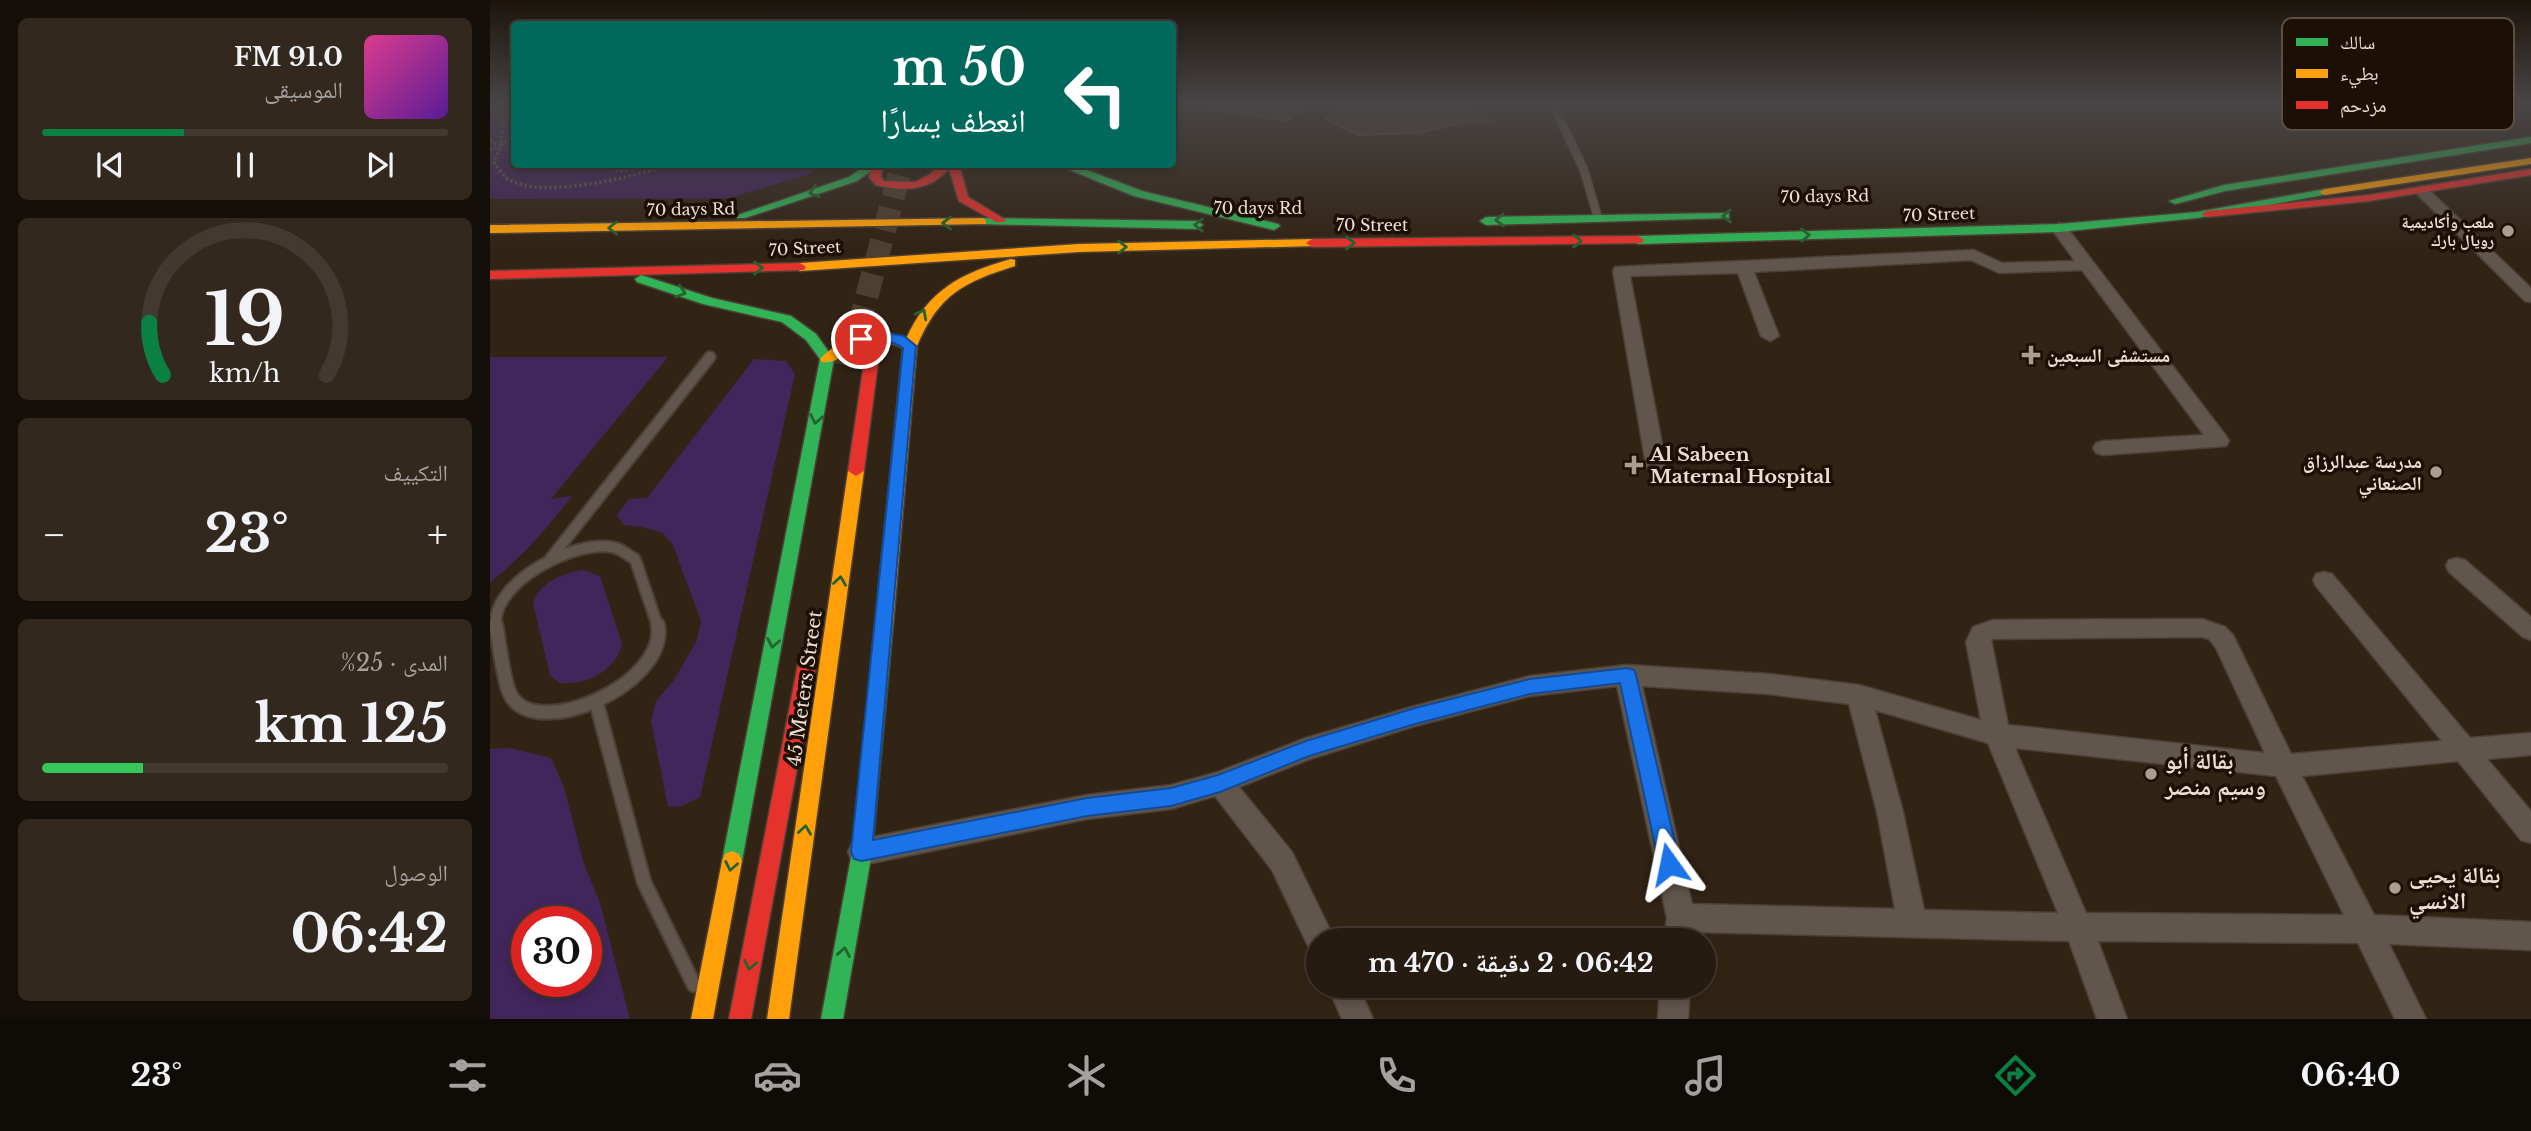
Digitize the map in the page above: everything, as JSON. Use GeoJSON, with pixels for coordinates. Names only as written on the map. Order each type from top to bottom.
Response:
{"type":"FeatureCollection","features":[{"type":"Feature","properties":{"kind":"main road"},"geometry":{"type":"LineString","coordinates":[[2175,201],[2224,188],[2470,150]]}},
{"type":"Feature","properties":{"kind":"main road"},"geometry":{"type":"LineString","coordinates":[[2148,203],[2236,196],[2531,151]]}},
{"type":"Feature","properties":{"kind":"main road","name":"70 Street"},"geometry":{"type":"LineString","coordinates":[[490,275],[818,266],[1079,248],[1697,238],[2059,228],[2197,215],[2253,203],[2531,161]]}},
{"type":"Feature","properties":{"kind":"main road"},"geometry":{"type":"LineString","coordinates":[[705,227],[821,191],[853,179],[871,168]]}},
{"type":"Feature","properties":{"kind":"main road"},"geometry":{"type":"LineString","coordinates":[[877,168],[876,177],[880,183],[908,188],[925,185],[936,178],[944,168]]}},
{"type":"Feature","properties":{"kind":"main road"},"geometry":{"type":"LineString","coordinates":[[954,168],[962,199],[1005,222]]}},
{"type":"Feature","properties":{"kind":"main road","name":"70 days Rd"},"geometry":{"type":"LineString","coordinates":[[490,229],[1005,222],[1280,226],[1141,195],[1086,177],[1068,168]]}},
{"type":"Feature","properties":{"kind":"main road"},"geometry":{"type":"LineString","coordinates":[[2197,215],[2264,210],[2422,191],[2531,172]]}},
{"type":"Feature","properties":{"kind":"main road"},"geometry":{"type":"LineString","coordinates":[[1476,221],[1737,215]]}},
{"type":"Feature","properties":{"kind":"main road"},"geometry":{"type":"LineString","coordinates":[[832,1019],[862,852],[909,346],[928,303],[950,286],[978,273],[1079,248]]}},
{"type":"Feature","properties":{"kind":"main road"},"geometry":{"type":"LineString","coordinates":[[616,271],[708,301],[786,319],[811,337],[827,359]]}},
{"type":"Feature","properties":{"kind":"main road"},"geometry":{"type":"LineString","coordinates":[[703,1013],[827,359],[841,347],[861,339],[882,336],[900,338],[909,346]]}},
{"type":"Feature","properties":{"kind":"main road","name":"45 Meters Street"},"geometry":{"type":"LineString","coordinates":[[778,1019],[871,363]]}},
{"type":"Feature","properties":{"kind":"main road","name":"45 Meters Street"},"geometry":{"type":"LineString","coordinates":[[740,1019],[810,646]]}},
{"type":"Feature","properties":{"kind":"street"},"geometry":{"type":"LineString","coordinates":[[2422,191],[2531,297]]}},
{"type":"Feature","properties":{"kind":"street"},"geometry":{"type":"LineString","coordinates":[[2059,228],[2219,441],[2103,448]]}},
{"type":"Feature","properties":{"kind":"street"},"geometry":{"type":"LineString","coordinates":[[1697,238],[1706,255],[1721,267]]}},
{"type":"Feature","properties":{"kind":"street"},"geometry":{"type":"LineString","coordinates":[[1656,465],[1621,271],[1744,268],[1974,255],[1999,268],[2089,265]]}},
{"type":"Feature","properties":{"kind":"street"},"geometry":{"type":"LineString","coordinates":[[1744,268],[1770,337]]}},
{"type":"Feature","properties":{"kind":"street"},"geometry":{"type":"LineString","coordinates":[[2457,566],[2531,631]]}},
{"type":"Feature","properties":{"kind":"street"},"geometry":{"type":"LineString","coordinates":[[2324,580],[2531,831]]}},
{"type":"Feature","properties":{"kind":"street"},"geometry":{"type":"LineString","coordinates":[[2112,1019],[2078,927],[1997,735],[1978,642],[1981,633],[1993,629],[2202,628],[2217,634],[2225,642],[2284,766],[2412,1019]]}},
{"type":"Feature","properties":{"kind":"street"},"geometry":{"type":"LineString","coordinates":[[862,852],[1087,807],[1171,797],[1220,783],[1306,749],[1415,716],[1530,687],[1627,675],[1769,684],[1859,695],[1997,735],[2284,766],[2531,744]]}},
{"type":"Feature","properties":{"kind":"street"},"geometry":{"type":"LineString","coordinates":[[1627,675],[1680,928]]}},
{"type":"Feature","properties":{"kind":"street"},"geometry":{"type":"LineString","coordinates":[[1859,695],[1891,812],[1912,923]]}},
{"type":"Feature","properties":{"kind":"street"},"geometry":{"type":"LineString","coordinates":[[1220,783],[1282,862],[1314,928]]}},
{"type":"Feature","properties":{"kind":"street"},"geometry":{"type":"LineString","coordinates":[[1716,928],[1912,923],[2367,929],[2531,936]]}},
{"type":"Feature","properties":{"kind":"street"},"geometry":{"type":"LineString","coordinates":[[1348,998],[1358,1019]]}},
{"type":"Feature","properties":{"kind":"street"},"geometry":{"type":"LineString","coordinates":[[1672,1019],[1674,998]]}},
{"type":"Feature","properties":{"kind":"lane"},"geometry":{"type":"LineString","coordinates":[[1574,150],[1584,170],[1598,218]]}},
{"type":"Feature","properties":{"kind":"lane"},"geometry":{"type":"LineString","coordinates":[[550,560],[710,358]]}},
{"type":"Feature","properties":{"kind":"lane"},"geometry":{"type":"LineString","coordinates":[[594,548],[616,548],[635,559],[660,630],[658,642],[645,665],[624,685],[596,701],[577,708],[542,712],[517,704],[510,695],[494,616],[502,598],[518,580],[550,560],[594,548]]}},
{"type":"Feature","properties":{"kind":"lane"},"geometry":{"type":"LineString","coordinates":[[596,701],[644,882],[703,1013]]}},
{"type":"Feature","properties":{"kind":"path"},"geometry":{"type":"LineString","coordinates":[[499,150],[494,162],[508,179],[536,186],[602,183],[658,168]]}},
{"type":"Feature","properties":{"kind":"path"},"geometry":{"type":"LineString","coordinates":[[490,167],[496,164]]}},
{"type":"Feature","properties":{"kind":"path"},"geometry":{"type":"LineString","coordinates":[[610,168],[620,171],[637,168]]}},
{"type":"Feature","properties":{"kind":"shaded area"},"geometry":{"type":"Polygon","coordinates":[[[490,150],[511,150],[511,168],[818,168],[807,175],[729,198],[490,199],[490,150]]]}},
{"type":"Feature","properties":{"kind":"shaded area"},"geometry":{"type":"Polygon","coordinates":[[[490,357],[668,357],[551,499],[572,496],[563,508],[524,552],[490,582],[490,357]]]}},
{"type":"Feature","properties":{"kind":"shaded area"},"geometry":{"type":"Polygon","coordinates":[[[754,359],[786,361],[795,374],[700,797],[682,806],[668,807],[651,721],[656,701],[674,680],[697,640],[701,621],[673,545],[662,533],[624,525],[617,515],[629,499],[647,498],[754,359]]]}},
{"type":"Feature","properties":{"kind":"shaded area"},"geometry":{"type":"Polygon","coordinates":[[[584,570],[600,576],[622,644],[614,662],[598,675],[579,682],[559,683],[550,675],[533,603],[541,589],[554,579],[584,570]]]}},
{"type":"Feature","properties":{"kind":"shaded area"},"geometry":{"type":"Polygon","coordinates":[[[511,748],[551,758],[564,787],[584,864],[601,906],[511,906],[511,997],[602,997],[602,911],[630,1019],[490,1019],[490,749],[511,748]]]}},
{"type":"Feature","properties":{"kind":"tunnel"},"geometry":{"type":"LineString","coordinates":[[858,329],[900,172]]}},
{"type":"Feature","properties":{"kind":"tunnel"},"geometry":{"type":"LineString","coordinates":[[848,366],[858,327]]}},
{"type":"Feature","properties":{"kind":"traffic: fast"},"geometry":{"type":"LineString","coordinates":[[2175,201],[2224,188],[2470,150]]}},
{"type":"Feature","properties":{"kind":"traffic: fast"},"geometry":{"type":"LineString","coordinates":[[741,216],[853,179],[870,168]]}},
{"type":"Feature","properties":{"kind":"traffic: fast"},"geometry":{"type":"LineString","coordinates":[[1070,168],[1138,194],[1274,226]]}},
{"type":"Feature","properties":{"kind":"traffic: fast"},"geometry":{"type":"LineString","coordinates":[[1638,240],[2059,228],[2197,215],[2325,192]]}},
{"type":"Feature","properties":{"kind":"traffic: fast"},"geometry":{"type":"LineString","coordinates":[[1486,221],[1725,216]]}},
{"type":"Feature","properties":{"kind":"traffic: fast"},"geometry":{"type":"LineString","coordinates":[[982,222],[1197,225]]}},
{"type":"Feature","properties":{"kind":"traffic: fast"},"geometry":{"type":"LineString","coordinates":[[641,279],[708,301],[786,319],[811,337],[827,359],[732,861]]}},
{"type":"Feature","properties":{"kind":"traffic: fast"},"geometry":{"type":"LineString","coordinates":[[832,1019],[862,852],[884,625]]}},
{"type":"Feature","properties":{"kind":"traffic: slow"},"geometry":{"type":"LineString","coordinates":[[2325,192],[2531,161]]}},
{"type":"Feature","properties":{"kind":"traffic: slow"},"geometry":{"type":"LineString","coordinates":[[490,229],[982,222]]}},
{"type":"Feature","properties":{"kind":"traffic: slow"},"geometry":{"type":"LineString","coordinates":[[800,267],[1079,248],[1312,243]]}},
{"type":"Feature","properties":{"kind":"traffic: slow"},"geometry":{"type":"LineString","coordinates":[[884,625],[910,346],[927,312],[948,290],[975,275],[1011,263]]}},
{"type":"Feature","properties":{"kind":"traffic: slow"},"geometry":{"type":"LineString","coordinates":[[827,359],[867,339],[888,338],[910,346]]}},
{"type":"Feature","properties":{"kind":"traffic: slow"},"geometry":{"type":"LineString","coordinates":[[778,1019],[856,471]]}},
{"type":"Feature","properties":{"kind":"traffic: slow"},"geometry":{"type":"LineString","coordinates":[[702,1019],[732,861]]}},
{"type":"Feature","properties":{"kind":"traffic: jam"},"geometry":{"type":"LineString","coordinates":[[877,168],[875,177],[880,183],[899,187],[925,182],[944,168]]}},
{"type":"Feature","properties":{"kind":"traffic: jam"},"geometry":{"type":"LineString","coordinates":[[954,168],[963,199],[1000,220]]}},
{"type":"Feature","properties":{"kind":"traffic: jam"},"geometry":{"type":"LineString","coordinates":[[2207,214],[2369,198],[2531,172]]}},
{"type":"Feature","properties":{"kind":"traffic: jam"},"geometry":{"type":"LineString","coordinates":[[1312,243],[1638,240]]}},
{"type":"Feature","properties":{"kind":"traffic: jam"},"geometry":{"type":"LineString","coordinates":[[490,275],[800,267]]}},
{"type":"Feature","properties":{"kind":"traffic: jam"},"geometry":{"type":"LineString","coordinates":[[856,471],[871,363]]}},
{"type":"Feature","properties":{"kind":"traffic: jam"},"geometry":{"type":"LineString","coordinates":[[740,1019],[808,659]]}},
{"type":"Feature","properties":{"kind":"place","name":"ملعب وأكاديمية رويال بارك"},"geometry":{"type":"Point","coordinates":[2508,231]}},
{"type":"Feature","properties":{"kind":"place","name":"مستشفى السبعين"},"geometry":{"type":"Point","coordinates":[2031,355]}},
{"type":"Feature","properties":{"kind":"place","name":"Al Sabeen Maternal Hospital"},"geometry":{"type":"Point","coordinates":[1634,465]}},
{"type":"Feature","properties":{"kind":"place","name":"مدرسة عبدالرزاق الصنعاني"},"geometry":{"type":"Point","coordinates":[2436,472]}},
{"type":"Feature","properties":{"kind":"place","name":"بقالة أبو وسيم منصر"},"geometry":{"type":"Point","coordinates":[2151,774]}},
{"type":"Feature","properties":{"kind":"place","name":"بقالة يحيى الانسي"},"geometry":{"type":"Point","coordinates":[2395,888]}},
{"type":"Feature","properties":{"kind":"route"},"geometry":{"type":"LineString","coordinates":[[861,339],[882,336],[900,338],[909,346],[862,852],[1087,807],[1171,797],[1220,783],[1306,749],[1415,716],[1530,687],[1627,675],[1669,864]]}}]}
